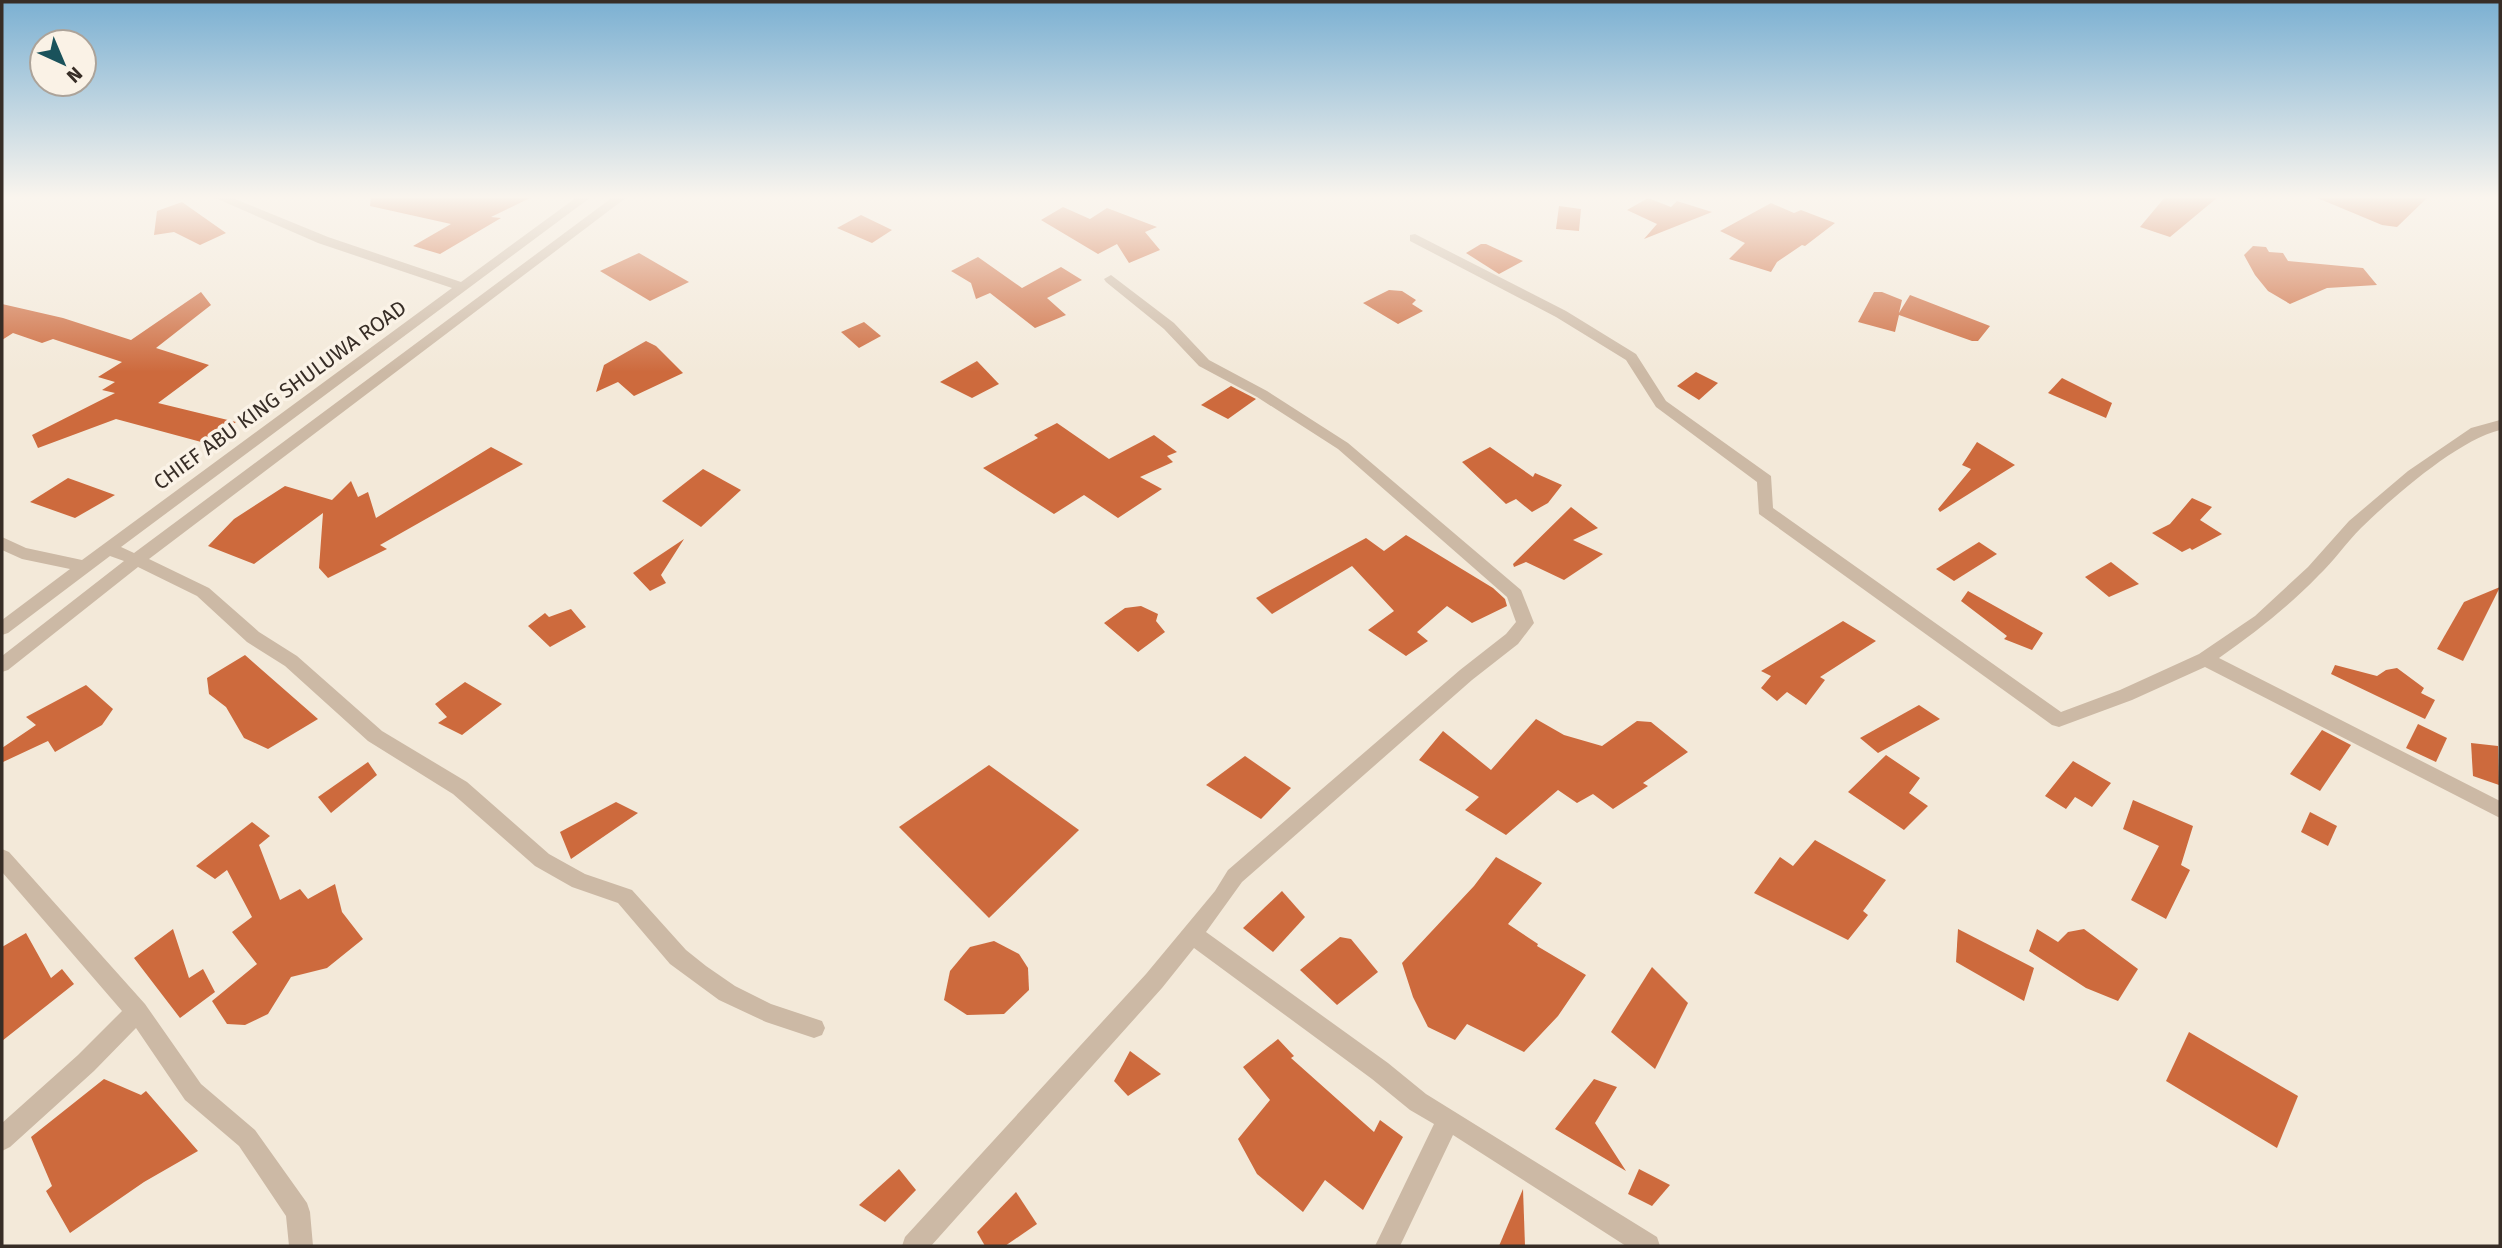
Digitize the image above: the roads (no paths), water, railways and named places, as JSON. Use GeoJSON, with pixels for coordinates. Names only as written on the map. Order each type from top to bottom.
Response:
{"type":"FeatureCollection","features":[{"type":"Feature","properties":{"kind":"street"},"geometry":{"type":"LineString","coordinates":[[368,255],[463,287]]}},
{"type":"Feature","properties":{"kind":"street","name":"CHIEF ABU KING SHULUWA ROAD"},"geometry":{"type":"LineString","coordinates":[[2,629],[506,255]]}},
{"type":"Feature","properties":{"kind":"street"},"geometry":{"type":"LineString","coordinates":[[2,665],[137,559],[543,255]]}},
{"type":"Feature","properties":{"kind":"street"},"geometry":{"type":"LineString","coordinates":[[1446,255],[1561,314],[1631,357],[1661,404],[1765,480],[1765,510],[2059,720],[2126,695],[2205,659],[2261,620],[2314,571],[2355,525],[2414,475],[2465,438],[2500,425]]}},
{"type":"Feature","properties":{"kind":"street"},"geometry":{"type":"LineString","coordinates":[[914,1246],[1145,992],[1242,870],[1466,675],[1512,639],[1525,623],[1515,594],[1343,446],[1281,405],[1204,363],[1169,326],[1111,279]]}},
{"type":"Feature","properties":{"kind":"street"},"geometry":{"type":"LineString","coordinates":[[2,543],[22,553],[86,566]]}},
{"type":"Feature","properties":{"kind":"street"},"geometry":{"type":"LineString","coordinates":[[108,548],[137,559],[203,592],[253,637],[291,661],[375,736],[460,788],[542,860],[579,881],[625,896],[642,912],[678,957],[698,974],[727,993],[766,1012],[814,1028]]}},
{"type":"Feature","properties":{"kind":"street"},"geometry":{"type":"LineString","coordinates":[[2205,659],[2500,810]]}},
{"type":"Feature","properties":{"kind":"street"},"geometry":{"type":"LineString","coordinates":[[2,858],[137,1011],[193,1092],[247,1138],[299,1212],[302,1246]]}},
{"type":"Feature","properties":{"kind":"street"},"geometry":{"type":"LineString","coordinates":[[1192,934],[1380,1071],[1418,1102],[1648,1246]]}},
{"type":"Feature","properties":{"kind":"street"},"geometry":{"type":"LineString","coordinates":[[2,1139],[86,1063],[137,1011]]}},
{"type":"Feature","properties":{"kind":"street"},"geometry":{"type":"LineString","coordinates":[[1387,1246],[1449,1119]]}}]}
